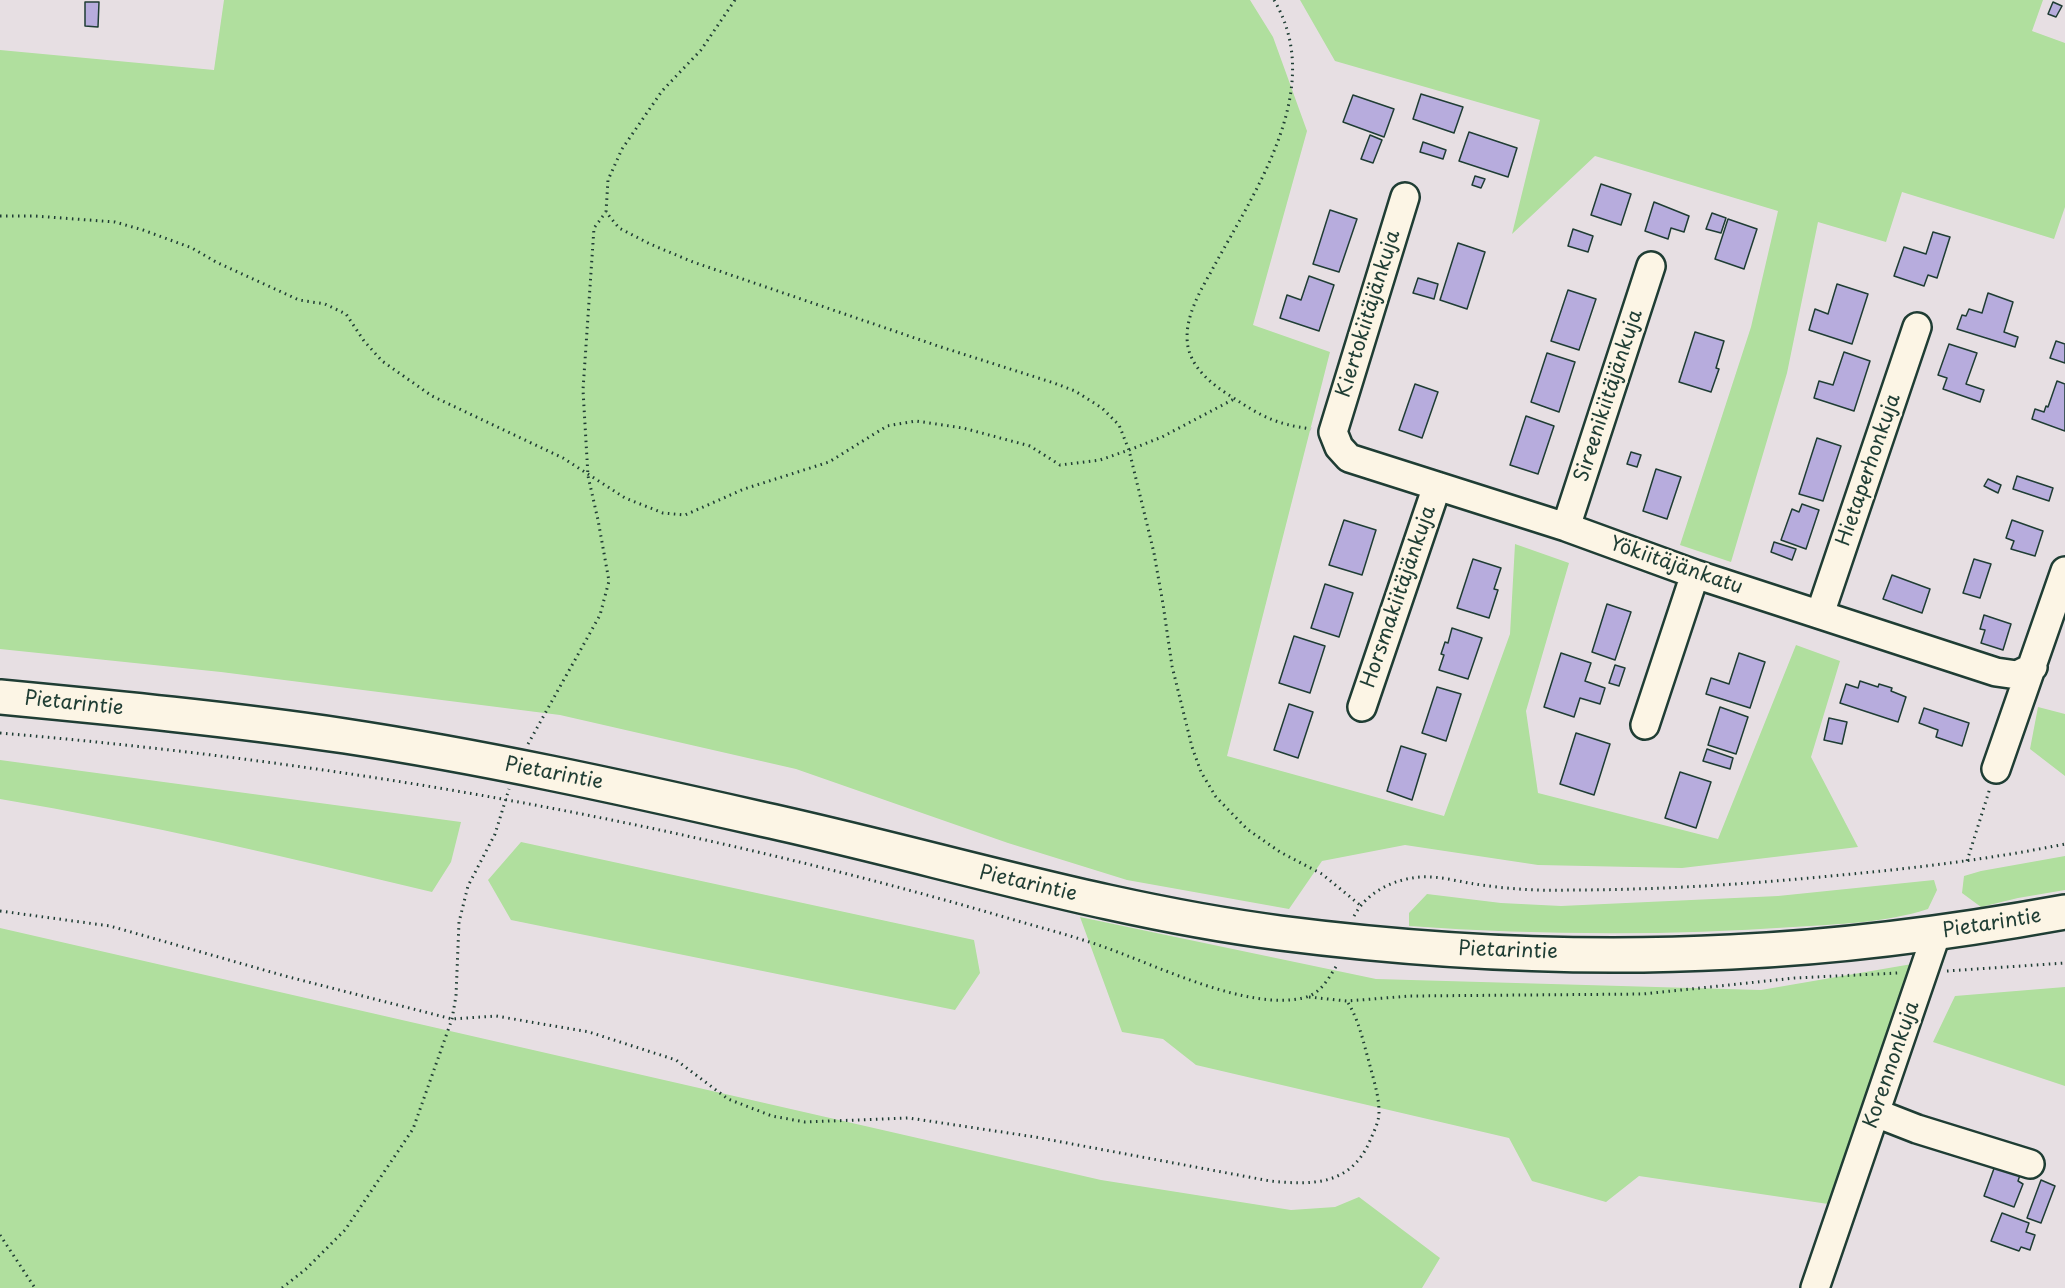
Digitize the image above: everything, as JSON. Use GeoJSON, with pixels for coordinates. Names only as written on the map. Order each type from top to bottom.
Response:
{"type":"FeatureCollection","features":[{"type":"Feature","properties":{"kind":"main road","name":"Pietarintie"},"geometry":{"type":"LineString","coordinates":[[0,697],[134,710],[322,733],[515,766],[840,836],[1028,885],[1128,907],[1201,921],[1337,940],[1497,952],[1626,955],[1732,952],[1854,943],[2065,912]]}},
{"type":"Feature","properties":{"kind":"street","name":"Kiertokiitäjänkuja"},"geometry":{"type":"LineString","coordinates":[[1333,432],[1405,197]]}},
{"type":"Feature","properties":{"kind":"street","name":"Sireenikiitäjänkuja"},"geometry":{"type":"LineString","coordinates":[[1566,527],[1651,266]]}},
{"type":"Feature","properties":{"kind":"street","name":"Hietaperhonkuja"},"geometry":{"type":"LineString","coordinates":[[1820,614],[1917,327]]}},
{"type":"Feature","properties":{"kind":"street","name":"Yökiitäjänkatu"},"geometry":{"type":"LineString","coordinates":[[1333,432],[1339,447],[1349,458],[1566,527],[1695,574],[1996,672],[2017,675],[2032,667]]}},
{"type":"Feature","properties":{"kind":"street","name":"Horsmakiitäjänkuja"},"geometry":{"type":"LineString","coordinates":[[1362,707],[1437,486]]}},
{"type":"Feature","properties":{"kind":"street"},"geometry":{"type":"LineString","coordinates":[[1996,769],[2065,571]]}},
{"type":"Feature","properties":{"kind":"street"},"geometry":{"type":"LineString","coordinates":[[1644,724],[1695,574]]}},
{"type":"Feature","properties":{"kind":"street","name":"Korennonkuja"},"geometry":{"type":"LineString","coordinates":[[1815,1288],[1937,932]]}},
{"type":"Feature","properties":{"kind":"street"},"geometry":{"type":"LineString","coordinates":[[1876,1113],[1917,1129],[2030,1164]]}},
{"type":"Feature","properties":{"kind":"path"},"geometry":{"type":"LineString","coordinates":[[282,1288],[306,1269],[345,1230],[412,1129],[452,1019],[456,996],[459,922],[468,886],[495,834],[515,766],[600,615],[609,581],[588,476],[583,390],[594,228],[606,212],[608,180],[622,149],[662,91],[701,50],[735,0]]}},
{"type":"Feature","properties":{"kind":"path"},"geometry":{"type":"LineString","coordinates":[[1274,0],[1282,14],[1292,46],[1291,89],[1285,124],[1275,152],[1197,297],[1188,324],[1188,348],[1198,369],[1212,384],[1261,417],[1292,426],[1333,432]]}},
{"type":"Feature","properties":{"kind":"path"},"geometry":{"type":"LineString","coordinates":[[606,212],[619,228],[693,262],[1075,392],[1102,408],[1119,425],[1129,450],[1160,584],[1172,666],[1192,747],[1201,772],[1216,797],[1247,829],[1280,852],[1322,874],[1360,905]]}},
{"type":"Feature","properties":{"kind":"path"},"geometry":{"type":"LineString","coordinates":[[0,216],[35,216],[115,222],[192,248],[216,262],[299,300],[325,304],[346,314],[364,341],[382,361],[432,396],[563,458],[625,498],[663,513],[686,515],[744,489],[828,462],[887,426],[916,421],[963,428],[1030,446],[1060,465],[1100,460],[1129,450],[1162,437],[1234,399]]}},
{"type":"Feature","properties":{"kind":"path"},"geometry":{"type":"LineString","coordinates":[[0,733],[156,748],[273,763],[506,800],[723,844],[950,902],[1100,946],[1210,986],[1253,999],[1279,1002],[1308,997],[1347,1001],[1410,996],[1643,994],[1795,978],[2065,963]]}},
{"type":"Feature","properties":{"kind":"path"},"geometry":{"type":"LineString","coordinates":[[1967,861],[1996,769]]}},
{"type":"Feature","properties":{"kind":"path"},"geometry":{"type":"LineString","coordinates":[[1349,925],[1360,905],[1375,892],[1393,883],[1414,877],[1442,878],[1515,889],[1580,890],[1733,884],[1880,872],[2010,855],[2065,844]]}},
{"type":"Feature","properties":{"kind":"path"},"geometry":{"type":"LineString","coordinates":[[0,911],[110,926],[285,976],[452,1019],[496,1016],[589,1032],[676,1060],[728,1099],[772,1116],[805,1122],[909,1118],[1035,1137],[1270,1181],[1303,1184],[1331,1179],[1348,1171],[1367,1148],[1376,1128],[1379,1114],[1376,1090],[1355,1014],[1347,1001]]}},
{"type":"Feature","properties":{"kind":"path"},"geometry":{"type":"LineString","coordinates":[[1308,997],[1324,986],[1338,962]]}},
{"type":"Feature","properties":{"kind":"path"},"geometry":{"type":"LineString","coordinates":[[0,1235],[35,1288]]}},
{"type":"Feature","properties":{"kind":"green space"},"geometry":{"type":"Polygon","coordinates":[[[224,0],[1250,0],[1273,37],[1307,131],[1253,325],[1330,352],[1227,756],[1444,816],[1510,634],[1515,544],[1569,563],[1526,711],[1538,793],[1718,839],[1796,645],[1840,661],[1811,757],[1858,847],[1682,868],[1538,865],[1405,845],[1322,861],[1289,909],[1127,880],[1008,843],[796,769],[560,715],[221,672],[0,649],[0,50],[214,70],[224,0]]]}},
{"type":"Feature","properties":{"kind":"green space"},"geometry":{"type":"Polygon","coordinates":[[[1300,0],[2043,0],[2032,31],[2065,43],[2065,207],[2054,239],[1902,192],[1886,242],[1818,222],[1787,373],[1731,562],[1680,545],[1751,327],[1778,211],[1595,156],[1512,234],[1540,120],[1335,61],[1300,0]]]}},
{"type":"Feature","properties":{"kind":"green space"},"geometry":{"type":"Polygon","coordinates":[[[2038,707],[2065,714],[2065,776],[2030,749],[2038,707]]]}},
{"type":"Feature","properties":{"kind":"green space"},"geometry":{"type":"Polygon","coordinates":[[[0,760],[461,822],[451,862],[432,892],[163,830],[0,799],[0,760]]]}},
{"type":"Feature","properties":{"kind":"green space"},"geometry":{"type":"Polygon","coordinates":[[[521,842],[974,940],[980,973],[955,1010],[511,920],[488,880],[521,842]]]}},
{"type":"Feature","properties":{"kind":"green space"},"geometry":{"type":"Polygon","coordinates":[[[2065,856],[2065,890],[1981,907],[1962,893],[1964,876],[2065,856]]]}},
{"type":"Feature","properties":{"kind":"green space"},"geometry":{"type":"Polygon","coordinates":[[[1934,880],[1937,890],[1928,909],[1912,914],[1844,924],[1649,933],[1553,933],[1409,926],[1409,913],[1427,894],[1501,903],[1561,906],[1778,896],[1934,880]]]}},
{"type":"Feature","properties":{"kind":"green space"},"geometry":{"type":"Polygon","coordinates":[[[1080,917],[1376,979],[1761,990],[1912,964],[1835,1205],[1639,1176],[1606,1202],[1532,1181],[1509,1138],[1196,1065],[1163,1039],[1122,1032],[1080,917]]]}},
{"type":"Feature","properties":{"kind":"green space"},"geometry":{"type":"Polygon","coordinates":[[[0,928],[1101,1180],[1291,1210],[1335,1207],[1359,1197],[1440,1258],[1422,1288],[0,1288],[0,928]]]}},
{"type":"Feature","properties":{"kind":"green space"},"geometry":{"type":"Polygon","coordinates":[[[2065,987],[2065,1086],[1933,1042],[1955,996],[2065,987]]]}},
{"type":"Feature","properties":{"kind":"building"},"geometry":{"type":"Polygon","coordinates":[[[85,2],[99,2],[98,27],[85,26],[85,2]]]}},
{"type":"Feature","properties":{"kind":"building"},"geometry":{"type":"Polygon","coordinates":[[[2053,2],[2062,6],[2056,17],[2048,14],[2053,2]]]}},
{"type":"Feature","properties":{"kind":"building"},"geometry":{"type":"Polygon","coordinates":[[[1421,94],[1463,107],[1454,133],[1413,119],[1421,94]]]}},
{"type":"Feature","properties":{"kind":"building"},"geometry":{"type":"Polygon","coordinates":[[[1353,95],[1394,109],[1384,137],[1343,122],[1353,95]]]}},
{"type":"Feature","properties":{"kind":"building"},"geometry":{"type":"Polygon","coordinates":[[[1469,132],[1517,148],[1508,177],[1459,161],[1469,132]]]}},
{"type":"Feature","properties":{"kind":"building"},"geometry":{"type":"Polygon","coordinates":[[[1370,135],[1382,140],[1373,163],[1361,159],[1370,135]]]}},
{"type":"Feature","properties":{"kind":"building"},"geometry":{"type":"Polygon","coordinates":[[[1423,142],[1446,150],[1443,159],[1420,152],[1423,142]]]}},
{"type":"Feature","properties":{"kind":"building"},"geometry":{"type":"Polygon","coordinates":[[[1475,176],[1485,179],[1481,188],[1472,185],[1475,176]]]}},
{"type":"Feature","properties":{"kind":"building"},"geometry":{"type":"Polygon","coordinates":[[[1601,184],[1631,194],[1621,225],[1591,215],[1601,184]]]}},
{"type":"Feature","properties":{"kind":"building"},"geometry":{"type":"Polygon","coordinates":[[[1654,202],[1689,216],[1684,232],[1671,228],[1668,239],[1645,231],[1654,202]]]}},
{"type":"Feature","properties":{"kind":"building"},"geometry":{"type":"Polygon","coordinates":[[[1330,210],[1357,219],[1339,272],[1313,264],[1330,210]]]}},
{"type":"Feature","properties":{"kind":"building"},"geometry":{"type":"Polygon","coordinates":[[[1712,213],[1726,218],[1721,233],[1706,229],[1712,213]]]}},
{"type":"Feature","properties":{"kind":"building"},"geometry":{"type":"Polygon","coordinates":[[[1728,219],[1757,229],[1744,269],[1715,259],[1728,219]]]}},
{"type":"Feature","properties":{"kind":"building"},"geometry":{"type":"Polygon","coordinates":[[[1573,229],[1593,236],[1588,252],[1568,246],[1573,229]]]}},
{"type":"Feature","properties":{"kind":"building"},"geometry":{"type":"Polygon","coordinates":[[[1933,232],[1950,237],[1937,278],[1928,275],[1924,286],[1894,276],[1904,247],[1926,254],[1933,232]]]}},
{"type":"Feature","properties":{"kind":"building"},"geometry":{"type":"Polygon","coordinates":[[[1458,243],[1485,252],[1467,309],[1440,300],[1458,243]]]}},
{"type":"Feature","properties":{"kind":"building"},"geometry":{"type":"Polygon","coordinates":[[[1309,276],[1334,285],[1319,331],[1280,318],[1287,295],[1301,300],[1309,276]]]}},
{"type":"Feature","properties":{"kind":"building"},"geometry":{"type":"Polygon","coordinates":[[[1418,278],[1438,284],[1434,299],[1413,293],[1418,278]]]}},
{"type":"Feature","properties":{"kind":"building"},"geometry":{"type":"Polygon","coordinates":[[[1837,284],[1868,294],[1852,344],[1809,330],[1815,309],[1828,314],[1837,284]]]}},
{"type":"Feature","properties":{"kind":"building"},"geometry":{"type":"Polygon","coordinates":[[[1568,290],[1596,299],[1579,350],[1551,341],[1568,290]]]}},
{"type":"Feature","properties":{"kind":"building"},"geometry":{"type":"Polygon","coordinates":[[[1988,293],[2013,302],[2004,332],[2018,337],[2015,347],[1957,329],[1962,315],[1966,316],[1969,309],[1982,313],[1988,293]]]}},
{"type":"Feature","properties":{"kind":"building"},"geometry":{"type":"Polygon","coordinates":[[[1695,332],[1724,341],[1716,368],[1719,369],[1711,392],[1679,382],[1695,332]]]}},
{"type":"Feature","properties":{"kind":"building"},"geometry":{"type":"Polygon","coordinates":[[[2056,341],[2065,344],[2065,363],[2050,358],[2056,341]]]}},
{"type":"Feature","properties":{"kind":"building"},"geometry":{"type":"Polygon","coordinates":[[[1949,344],[1977,353],[1966,384],[1984,390],[1980,402],[1943,389],[1947,378],[1938,375],[1949,344]]]}},
{"type":"Feature","properties":{"kind":"building"},"geometry":{"type":"Polygon","coordinates":[[[1844,352],[1870,361],[1854,411],[1814,398],[1819,381],[1833,385],[1844,352]]]}},
{"type":"Feature","properties":{"kind":"building"},"geometry":{"type":"Polygon","coordinates":[[[1547,353],[1575,362],[1559,412],[1531,402],[1547,353]]]}},
{"type":"Feature","properties":{"kind":"building"},"geometry":{"type":"Polygon","coordinates":[[[2057,381],[2065,384],[2065,431],[2032,419],[2035,409],[2044,412],[2046,406],[2048,407],[2057,381]]]}},
{"type":"Feature","properties":{"kind":"building"},"geometry":{"type":"Polygon","coordinates":[[[1415,384],[1438,392],[1422,438],[1399,430],[1415,384]]]}},
{"type":"Feature","properties":{"kind":"building"},"geometry":{"type":"Polygon","coordinates":[[[1526,416],[1554,426],[1538,474],[1510,465],[1526,416]]]}},
{"type":"Feature","properties":{"kind":"building"},"geometry":{"type":"Polygon","coordinates":[[[1817,438],[1841,446],[1823,501],[1799,494],[1817,438]]]}},
{"type":"Feature","properties":{"kind":"building"},"geometry":{"type":"Polygon","coordinates":[[[1631,452],[1641,455],[1637,467],[1627,464],[1631,452]]]}},
{"type":"Feature","properties":{"kind":"building"},"geometry":{"type":"Polygon","coordinates":[[[1656,469],[1681,477],[1667,519],[1643,511],[1656,469]]]}},
{"type":"Feature","properties":{"kind":"building"},"geometry":{"type":"Polygon","coordinates":[[[2017,476],[2053,488],[2049,501],[2013,489],[2017,476]]]}},
{"type":"Feature","properties":{"kind":"building"},"geometry":{"type":"Polygon","coordinates":[[[1988,479],[2001,485],[1998,493],[1984,486],[1988,479]]]}},
{"type":"Feature","properties":{"kind":"building"},"geometry":{"type":"Polygon","coordinates":[[[1802,504],[1819,510],[1806,549],[1781,540],[1792,509],[1799,512],[1802,504]]]}},
{"type":"Feature","properties":{"kind":"building"},"geometry":{"type":"Polygon","coordinates":[[[1344,520],[1376,530],[1362,575],[1329,565],[1344,520]]]}},
{"type":"Feature","properties":{"kind":"building"},"geometry":{"type":"Polygon","coordinates":[[[2012,520],[2043,531],[2035,556],[2011,549],[2014,541],[2006,538],[2012,520]]]}},
{"type":"Feature","properties":{"kind":"building"},"geometry":{"type":"Polygon","coordinates":[[[1774,542],[1796,549],[1792,560],[1771,552],[1774,542]]]}},
{"type":"Feature","properties":{"kind":"building"},"geometry":{"type":"Polygon","coordinates":[[[1473,559],[1501,568],[1494,589],[1498,590],[1489,618],[1457,608],[1473,559]]]}},
{"type":"Feature","properties":{"kind":"building"},"geometry":{"type":"Polygon","coordinates":[[[1974,559],[1991,564],[1980,598],[1963,593],[1974,559]]]}},
{"type":"Feature","properties":{"kind":"building"},"geometry":{"type":"Polygon","coordinates":[[[1892,575],[1930,589],[1922,613],[1883,599],[1892,575]]]}},
{"type":"Feature","properties":{"kind":"building"},"geometry":{"type":"Polygon","coordinates":[[[1325,584],[1353,593],[1339,637],[1311,628],[1325,584]]]}},
{"type":"Feature","properties":{"kind":"building"},"geometry":{"type":"Polygon","coordinates":[[[1607,604],[1631,612],[1615,660],[1592,652],[1607,604]]]}},
{"type":"Feature","properties":{"kind":"building"},"geometry":{"type":"Polygon","coordinates":[[[1984,615],[2011,624],[2003,650],[1981,643],[1985,630],[1980,629],[1984,615]]]}},
{"type":"Feature","properties":{"kind":"building"},"geometry":{"type":"Polygon","coordinates":[[[1452,628],[1482,638],[1468,679],[1439,670],[1444,655],[1441,654],[1445,642],[1448,643],[1452,628]]]}},
{"type":"Feature","properties":{"kind":"building"},"geometry":{"type":"Polygon","coordinates":[[[1294,636],[1325,646],[1310,693],[1279,683],[1294,636]]]}},
{"type":"Feature","properties":{"kind":"building"},"geometry":{"type":"Polygon","coordinates":[[[1561,653],[1591,663],[1585,681],[1605,688],[1600,704],[1580,698],[1574,717],[1544,707],[1561,653]]]}},
{"type":"Feature","properties":{"kind":"building"},"geometry":{"type":"Polygon","coordinates":[[[1739,653],[1765,662],[1750,708],[1706,694],[1711,678],[1729,684],[1739,653]]]}},
{"type":"Feature","properties":{"kind":"building"},"geometry":{"type":"Polygon","coordinates":[[[1615,665],[1625,668],[1619,686],[1609,683],[1615,665]]]}},
{"type":"Feature","properties":{"kind":"building"},"geometry":{"type":"Polygon","coordinates":[[[1860,681],[1878,687],[1879,684],[1892,688],[1891,691],[1906,697],[1898,722],[1840,703],[1846,684],[1858,688],[1860,681]]]}},
{"type":"Feature","properties":{"kind":"building"},"geometry":{"type":"Polygon","coordinates":[[[1437,687],[1461,694],[1446,741],[1422,733],[1437,687]]]}},
{"type":"Feature","properties":{"kind":"building"},"geometry":{"type":"Polygon","coordinates":[[[1289,704],[1313,712],[1298,758],[1274,750],[1289,704]]]}},
{"type":"Feature","properties":{"kind":"building"},"geometry":{"type":"Polygon","coordinates":[[[1720,707],[1748,717],[1736,754],[1708,745],[1720,707]]]}},
{"type":"Feature","properties":{"kind":"building"},"geometry":{"type":"Polygon","coordinates":[[[1924,708],[1969,723],[1962,746],[1936,737],[1938,730],[1919,723],[1924,708]]]}},
{"type":"Feature","properties":{"kind":"building"},"geometry":{"type":"Polygon","coordinates":[[[1829,718],[1847,722],[1842,744],[1824,740],[1829,718]]]}},
{"type":"Feature","properties":{"kind":"building"},"geometry":{"type":"Polygon","coordinates":[[[1576,733],[1610,744],[1594,795],[1560,784],[1576,733]]]}},
{"type":"Feature","properties":{"kind":"building"},"geometry":{"type":"Polygon","coordinates":[[[1401,746],[1426,754],[1412,800],[1387,791],[1401,746]]]}},
{"type":"Feature","properties":{"kind":"building"},"geometry":{"type":"Polygon","coordinates":[[[1707,749],[1733,758],[1730,769],[1703,761],[1707,749]]]}},
{"type":"Feature","properties":{"kind":"building"},"geometry":{"type":"Polygon","coordinates":[[[1680,772],[1711,782],[1696,828],[1665,818],[1680,772]]]}},
{"type":"Feature","properties":{"kind":"building"},"geometry":{"type":"Polygon","coordinates":[[[1996,1163],[2021,1172],[2018,1181],[2023,1184],[2014,1207],[1984,1196],[1996,1163]]]}},
{"type":"Feature","properties":{"kind":"building"},"geometry":{"type":"Polygon","coordinates":[[[2041,1180],[2055,1186],[2041,1223],[2027,1218],[2041,1180]]]}},
{"type":"Feature","properties":{"kind":"building"},"geometry":{"type":"Polygon","coordinates":[[[2002,1213],[2029,1223],[2026,1232],[2035,1235],[2030,1250],[2021,1247],[2019,1251],[1991,1241],[2002,1213]]]}}]}
